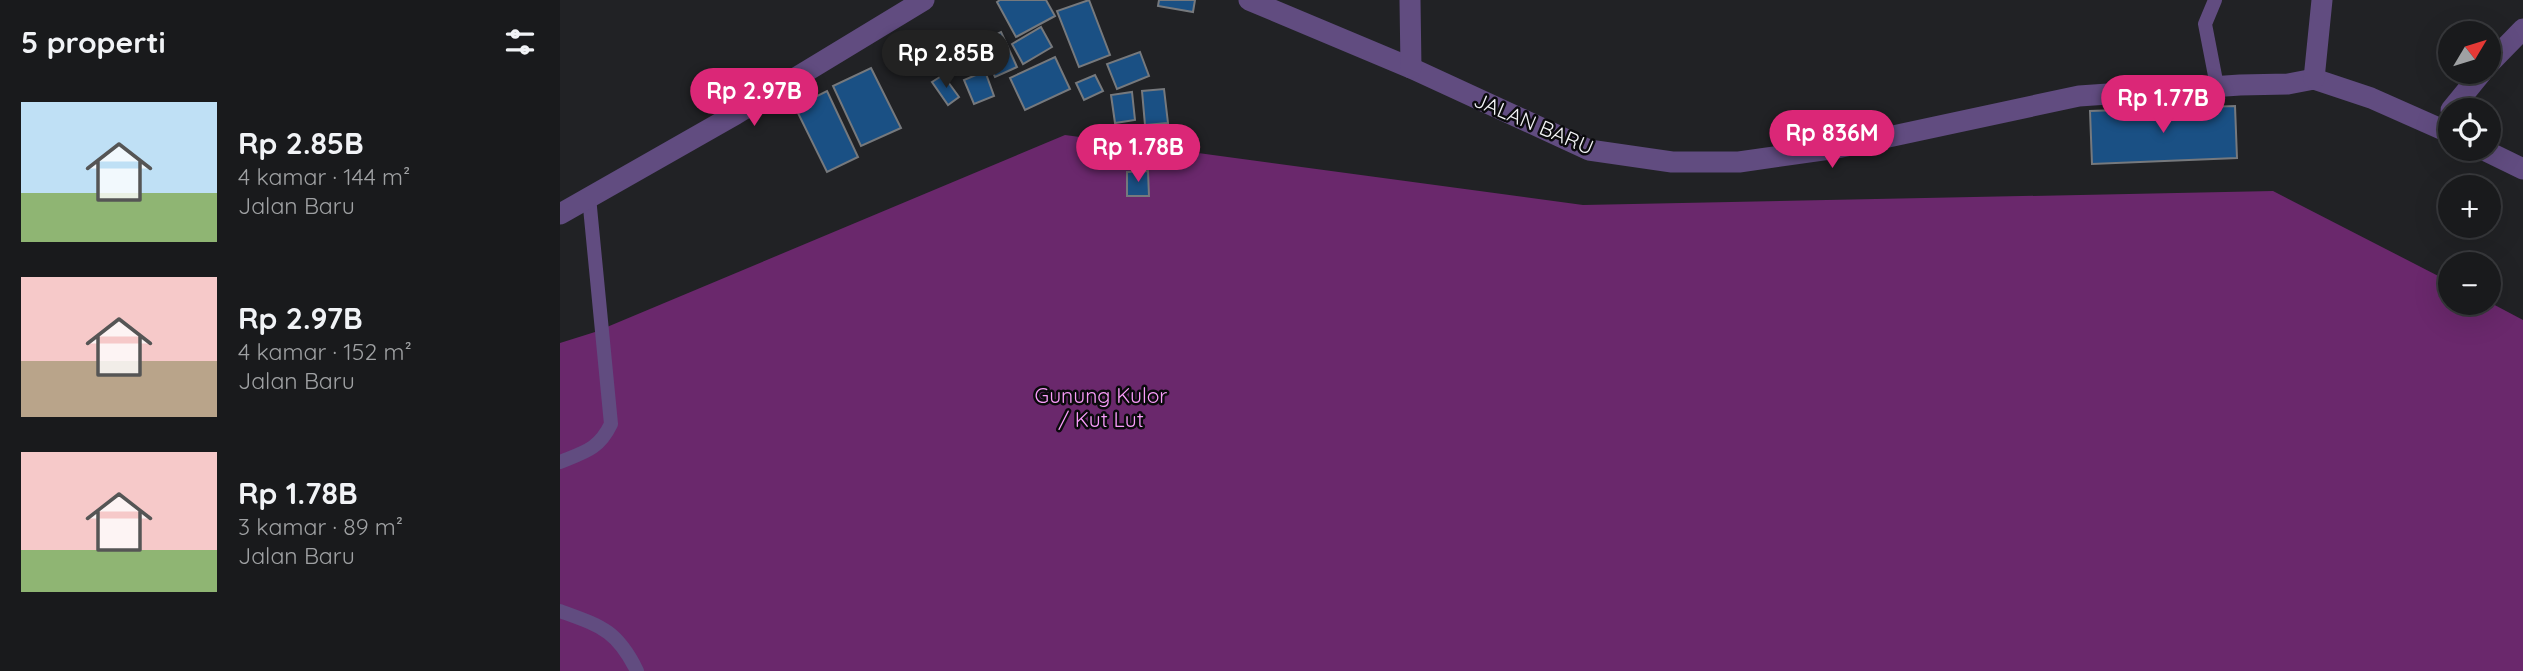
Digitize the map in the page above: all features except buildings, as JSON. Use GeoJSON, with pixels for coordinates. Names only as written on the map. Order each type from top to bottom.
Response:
{"type":"FeatureCollection","features":[{"type":"Feature","properties":{"kind":"street"},"geometry":{"type":"LineString","coordinates":[[560,214],[736,114],[924,0]]}},
{"type":"Feature","properties":{"kind":"street","name":"JALAN BARU"},"geometry":{"type":"LineString","coordinates":[[1249,0],[1411,68],[1589,150],[1672,162],[1739,162],[1837,148],[2079,96],[2288,84],[2314,79],[2438,118]]}},
{"type":"Feature","properties":{"kind":"street"},"geometry":{"type":"LineString","coordinates":[[1410,0],[1411,68]]}},
{"type":"Feature","properties":{"kind":"street"},"geometry":{"type":"LineString","coordinates":[[2314,79],[2322,0]]}},
{"type":"Feature","properties":{"kind":"street"},"geometry":{"type":"LineString","coordinates":[[2501,52],[2523,29]]}},
{"type":"Feature","properties":{"kind":"street"},"geometry":{"type":"LineString","coordinates":[[2501,158],[2523,169]]}},
{"type":"Feature","properties":{"kind":"lane"},"geometry":{"type":"LineString","coordinates":[[2215,0],[2205,24],[2217,86]]}},
{"type":"Feature","properties":{"kind":"lane"},"geometry":{"type":"LineString","coordinates":[[560,462],[598,445],[605,438],[611,424],[589,197]]}},
{"type":"Feature","properties":{"kind":"lane"},"geometry":{"type":"LineString","coordinates":[[560,611],[592,623],[615,636],[637,671]]}},
{"type":"Feature","properties":{"kind":"green space","name":"Gunung Kulor / Kut Lut"},"geometry":{"type":"Polygon","coordinates":[[[1065,135],[1583,205],[2273,191],[2438,276],[2438,315],[2501,315],[2501,308],[2523,320],[2523,671],[560,671],[560,343],[595,332],[1065,135]]]}}]}
